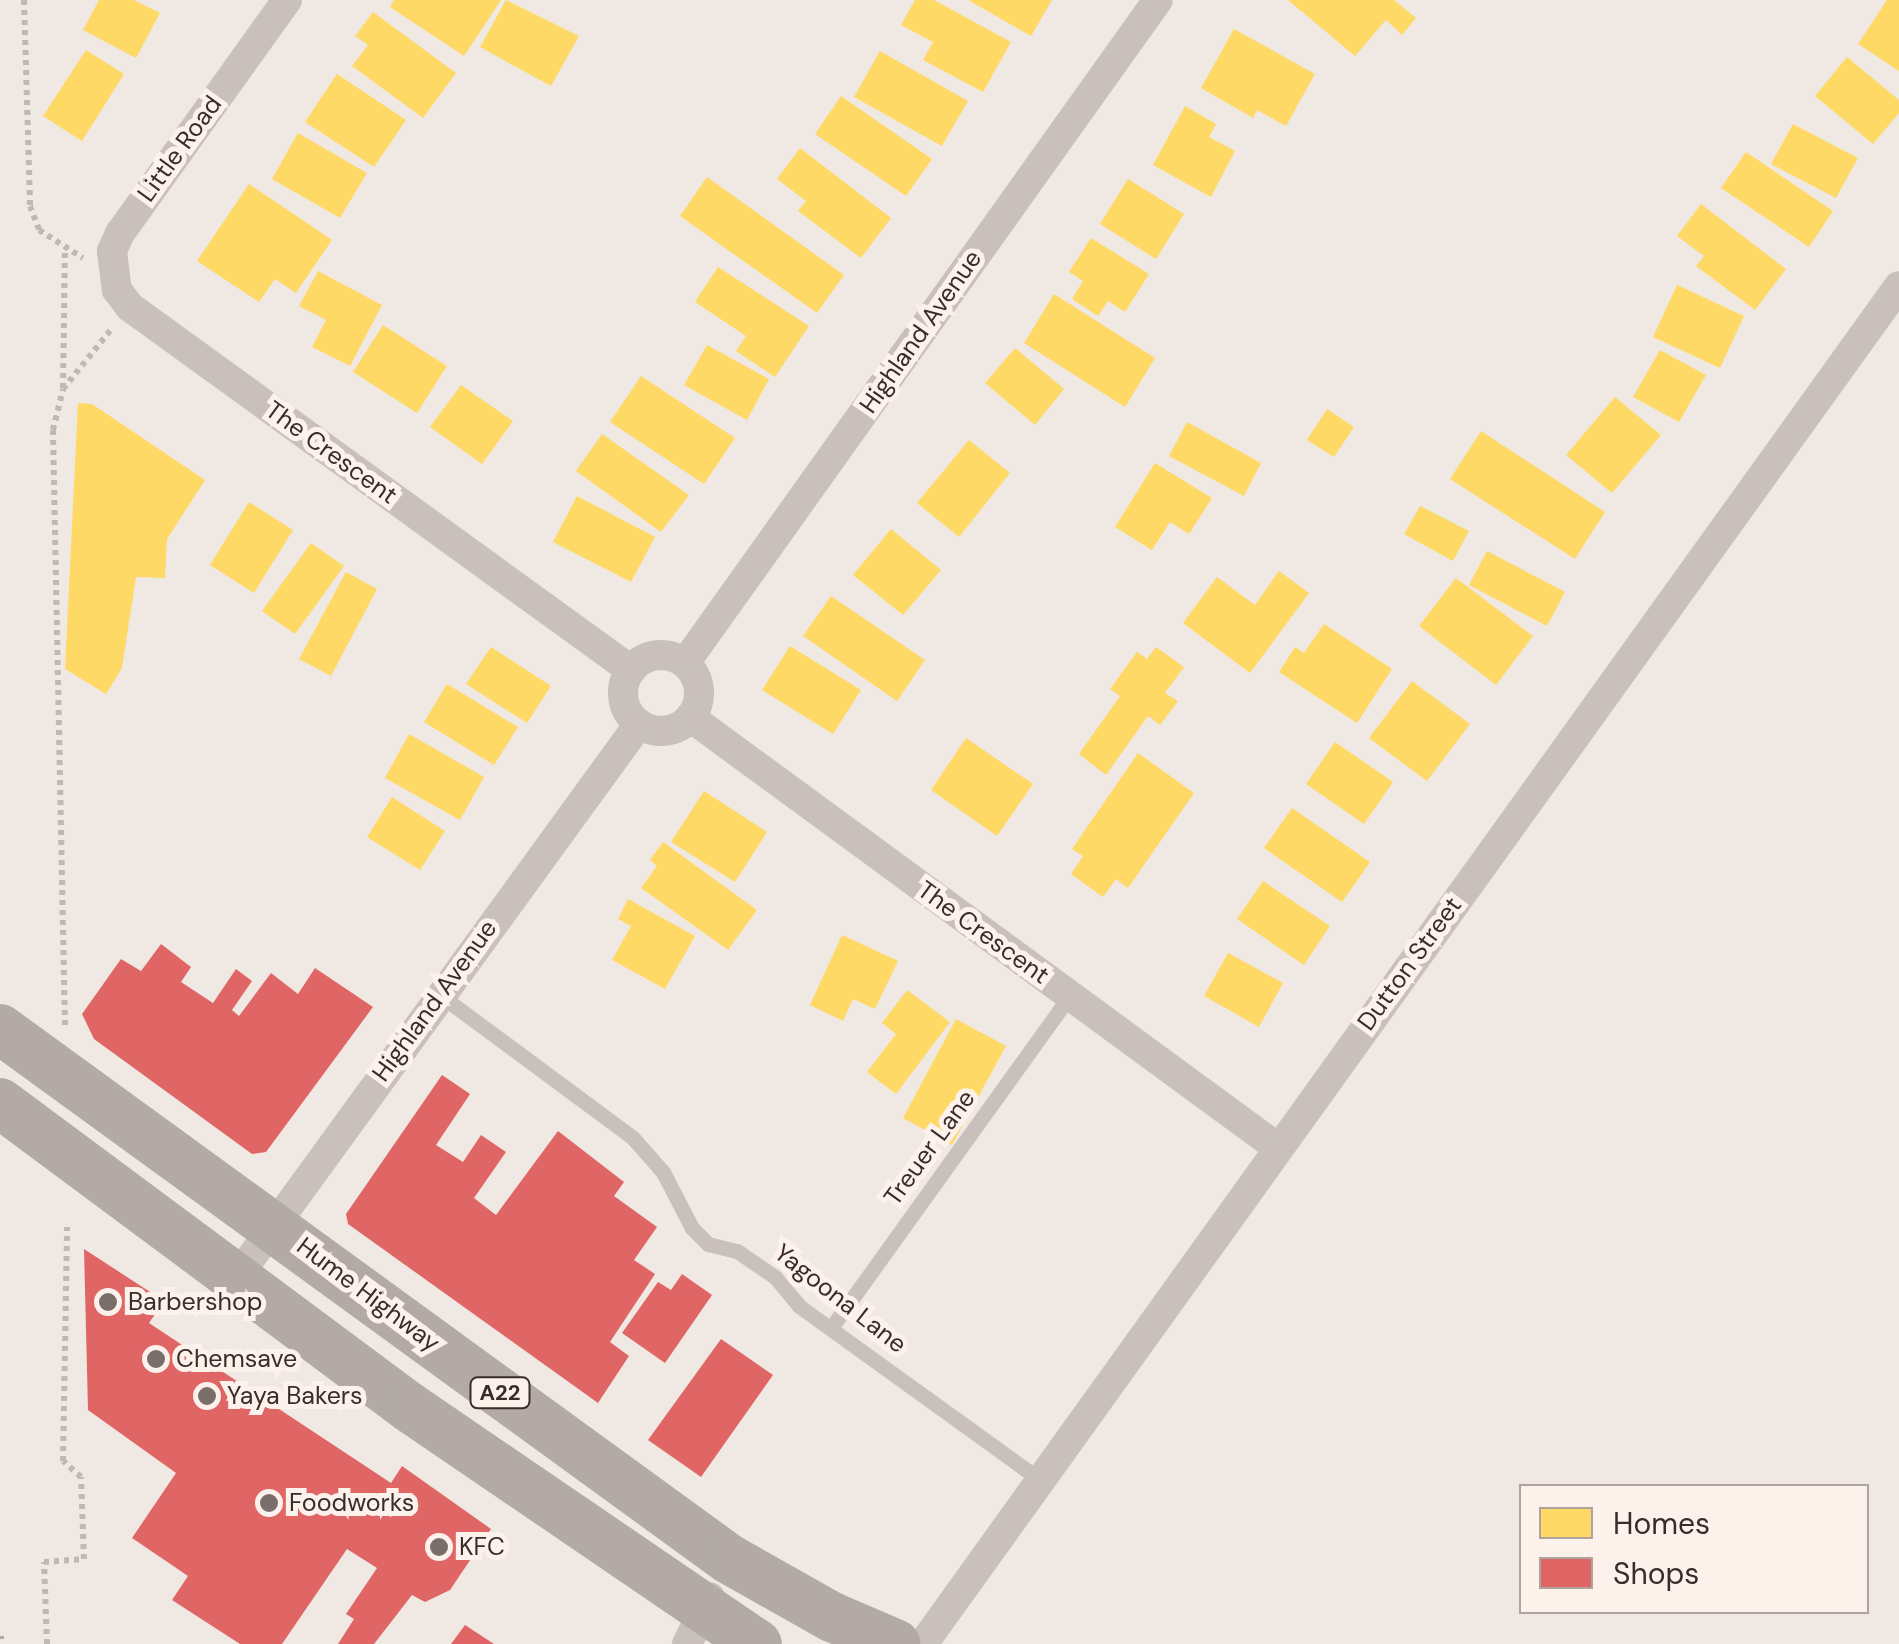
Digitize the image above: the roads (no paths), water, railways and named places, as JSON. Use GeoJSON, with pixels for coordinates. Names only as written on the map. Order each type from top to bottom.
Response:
{"type":"FeatureCollection","features":[{"type":"Feature","properties":{"kind":"highway","name":"Hume Highway"},"geometry":{"type":"LineString","coordinates":[[2,1031],[729,1559],[832,1617],[895,1644]]}},
{"type":"Feature","properties":{"kind":"highway","name":"A22"},"geometry":{"type":"LineString","coordinates":[[0,1103],[694,1628],[756,1644]]}},
{"type":"Feature","properties":{"kind":"street","name":"Little Road"},"geometry":{"type":"LineString","coordinates":[[130,306],[112,271],[120,233],[287,0]]}},
{"type":"Feature","properties":{"kind":"street","name":"Highland Avenue"},"geometry":{"type":"LineString","coordinates":[[685,663],[1158,0]]}},
{"type":"Feature","properties":{"kind":"street","name":"Dutton Street"},"geometry":{"type":"LineString","coordinates":[[924,1644],[1899,286]]}},
{"type":"Feature","properties":{"kind":"street","name":"The Crescent"},"geometry":{"type":"LineString","coordinates":[[130,306],[630,670]]}},
{"type":"Feature","properties":{"kind":"street"},"geometry":{"type":"LineString","coordinates":[[650,656],[685,663],[699,695],[690,718],[660,731],[639,724],[625,705],[630,670],[650,656]]}},
{"type":"Feature","properties":{"kind":"street","name":"The Crescent"},"geometry":{"type":"LineString","coordinates":[[690,718],[1278,1148]]}},
{"type":"Feature","properties":{"kind":"street","name":"Highland Avenue"},"geometry":{"type":"LineString","coordinates":[[234,1280],[639,724]]}},
{"type":"Feature","properties":{"kind":"street"},"geometry":{"type":"LineString","coordinates":[[694,1628],[729,1559]]}},
{"type":"Feature","properties":{"kind":"lane","name":"Yagoona Lane"},"geometry":{"type":"LineString","coordinates":[[440,994],[633,1138],[663,1172],[700,1236],[775,1277],[831,1328],[1042,1482]]}},
{"type":"Feature","properties":{"kind":"lane","name":"Treuer Lane"},"geometry":{"type":"LineString","coordinates":[[831,1328],[1069,997]]}},
{"type":"Feature","properties":{"kind":"railway"},"geometry":{"type":"LineString","coordinates":[[0,1636],[0,1644]]}},
{"type":"Feature","properties":{"kind":"place","name":"Barbershop"},"geometry":{"type":"Point","coordinates":[108,1302]}},
{"type":"Feature","properties":{"kind":"place","name":"Chemsave"},"geometry":{"type":"Point","coordinates":[156,1359]}},
{"type":"Feature","properties":{"kind":"place","name":"Yaya Bakers"},"geometry":{"type":"Point","coordinates":[207,1396]}},
{"type":"Feature","properties":{"kind":"place","name":"Foodworks"},"geometry":{"type":"Point","coordinates":[269,1503]}},
{"type":"Feature","properties":{"kind":"place","name":"KFC"},"geometry":{"type":"Point","coordinates":[439,1547]}}]}
